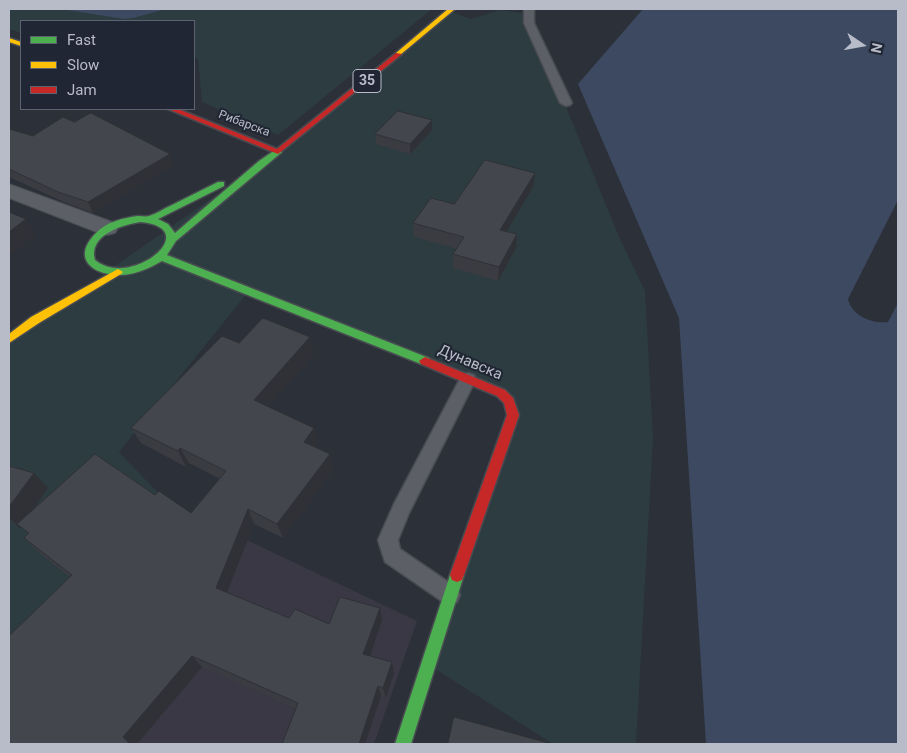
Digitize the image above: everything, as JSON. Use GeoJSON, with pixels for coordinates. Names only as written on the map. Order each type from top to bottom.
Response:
{"type":"FeatureCollection","features":[{"type":"Feature","properties":{"kind":"main road","name":"35"},"geometry":{"type":"LineString","coordinates":[[278,152],[356,90],[452,9]]}},
{"type":"Feature","properties":{"kind":"main road","name":"Рибарска"},"geometry":{"type":"LineString","coordinates":[[177,110],[278,152]]}},
{"type":"Feature","properties":{"kind":"main road"},"geometry":{"type":"LineString","coordinates":[[9,339],[35,320],[118,272],[142,268],[162,257],[170,248],[173,239],[262,163],[278,152]]}},
{"type":"Feature","properties":{"kind":"main road"},"geometry":{"type":"LineString","coordinates":[[151,220],[262,163]]}},
{"type":"Feature","properties":{"kind":"main road"},"geometry":{"type":"LineString","coordinates":[[118,272],[99,268],[93,264],[89,256],[90,246],[96,237],[107,228],[129,220],[151,220],[167,226],[173,239]]}},
{"type":"Feature","properties":{"kind":"main road","name":"Дунавска"},"geometry":{"type":"LineString","coordinates":[[162,257],[468,378],[505,395],[511,402],[513,415],[450,595],[403,744]]}},
{"type":"Feature","properties":{"kind":"main road"},"geometry":{"type":"LineString","coordinates":[[82,275],[93,264]]}},
{"type":"Feature","properties":{"kind":"main road"},"geometry":{"type":"LineString","coordinates":[[35,320],[73,284]]}},
{"type":"Feature","properties":{"kind":"street"},"geometry":{"type":"LineString","coordinates":[[9,191],[107,228]]}},
{"type":"Feature","properties":{"kind":"lane"},"geometry":{"type":"LineString","coordinates":[[529,9],[529,23],[566,103]]}},
{"type":"Feature","properties":{"kind":"lane"},"geometry":{"type":"LineString","coordinates":[[450,595],[392,555],[388,540],[401,510],[468,378]]}},
{"type":"Feature","properties":{"kind":"shaded area"},"geometry":{"type":"Polygon","coordinates":[[[9,9],[432,9],[278,135],[202,102],[198,59],[195,56],[195,20],[20,20],[20,33],[9,29],[9,9]]]}},
{"type":"Feature","properties":{"kind":"shaded area"},"geometry":{"type":"Polygon","coordinates":[[[500,10],[528,14],[620,239],[645,291],[653,439],[636,744],[553,744],[429,665],[511,402],[249,291],[119,452],[167,502],[9,657],[9,340],[278,152],[449,11],[471,19],[500,10]]]}},
{"type":"Feature","properties":{"kind":"shaded area"},"geometry":{"type":"Polygon","coordinates":[[[167,502],[417,621],[374,744],[9,744],[167,502]]]}},
{"type":"Feature","properties":{"kind":"water"},"geometry":{"type":"Polygon","coordinates":[[[61,9],[166,9],[124,19],[61,9]]]}},
{"type":"Feature","properties":{"kind":"water"},"geometry":{"type":"Polygon","coordinates":[[[643,9],[898,9],[898,200],[848,299],[850,305],[858,314],[876,322],[888,322],[898,303],[898,744],[706,744],[679,318],[578,84],[643,9]]]}},
{"type":"Feature","properties":{"kind":"building"},"geometry":{"type":"Polygon","coordinates":[[[398,111],[432,120],[410,144],[375,134],[398,111]]]}},
{"type":"Feature","properties":{"kind":"building"},"geometry":{"type":"Polygon","coordinates":[[[91,113],[170,154],[88,202],[58,192],[9,169],[9,129],[33,136],[63,117],[74,122],[91,113]]]}},
{"type":"Feature","properties":{"kind":"building"},"geometry":{"type":"Polygon","coordinates":[[[485,160],[535,173],[500,230],[517,234],[499,267],[453,254],[464,237],[413,223],[431,198],[454,204],[485,160]]]}},
{"type":"Feature","properties":{"kind":"building"},"geometry":{"type":"Polygon","coordinates":[[[9,212],[26,219],[9,232],[9,212]]]}},
{"type":"Feature","properties":{"kind":"building"},"geometry":{"type":"Polygon","coordinates":[[[263,318],[310,337],[254,400],[314,428],[304,442],[330,454],[277,524],[248,509],[216,588],[289,618],[295,609],[329,624],[340,597],[380,608],[363,654],[392,662],[383,688],[378,686],[359,744],[282,744],[298,703],[192,656],[123,737],[130,744],[9,744],[9,636],[72,575],[24,538],[29,533],[17,524],[95,454],[155,495],[159,491],[191,513],[226,471],[180,448],[178,451],[131,428],[222,336],[239,343],[263,318]]]}},
{"type":"Feature","properties":{"kind":"building"},"geometry":{"type":"Polygon","coordinates":[[[9,466],[34,473],[9,507],[9,466]]]}},
{"type":"Feature","properties":{"kind":"building"},"geometry":{"type":"Polygon","coordinates":[[[454,717],[552,744],[448,744],[454,717]]]}},
{"type":"Feature","properties":{"kind":"traffic: fast"},"geometry":{"type":"LineString","coordinates":[[173,239],[262,163],[278,152]]}},
{"type":"Feature","properties":{"kind":"traffic: fast"},"geometry":{"type":"LineString","coordinates":[[151,219],[221,184]]}},
{"type":"Feature","properties":{"kind":"traffic: fast"},"geometry":{"type":"LineString","coordinates":[[140,219],[151,220],[165,226],[169,230],[172,240],[168,249],[160,257],[149,264],[125,271],[113,272],[93,264],[89,252],[98,236],[117,224],[140,219]]}},
{"type":"Feature","properties":{"kind":"traffic: fast"},"geometry":{"type":"LineString","coordinates":[[162,257],[425,361]]}},
{"type":"Feature","properties":{"kind":"traffic: fast"},"geometry":{"type":"LineString","coordinates":[[403,744],[457,575]]}},
{"type":"Feature","properties":{"kind":"traffic: slow"},"geometry":{"type":"LineString","coordinates":[[398,54],[452,9]]}},
{"type":"Feature","properties":{"kind":"traffic: slow"},"geometry":{"type":"LineString","coordinates":[[9,40],[20,44]]}},
{"type":"Feature","properties":{"kind":"traffic: slow"},"geometry":{"type":"LineString","coordinates":[[9,339],[35,320],[118,272]]}},
{"type":"Feature","properties":{"kind":"traffic: jam"},"geometry":{"type":"LineString","coordinates":[[174,110],[278,152],[398,54]]}},
{"type":"Feature","properties":{"kind":"traffic: jam"},"geometry":{"type":"LineString","coordinates":[[425,361],[501,393],[509,401],[513,415],[457,575]]}}]}
